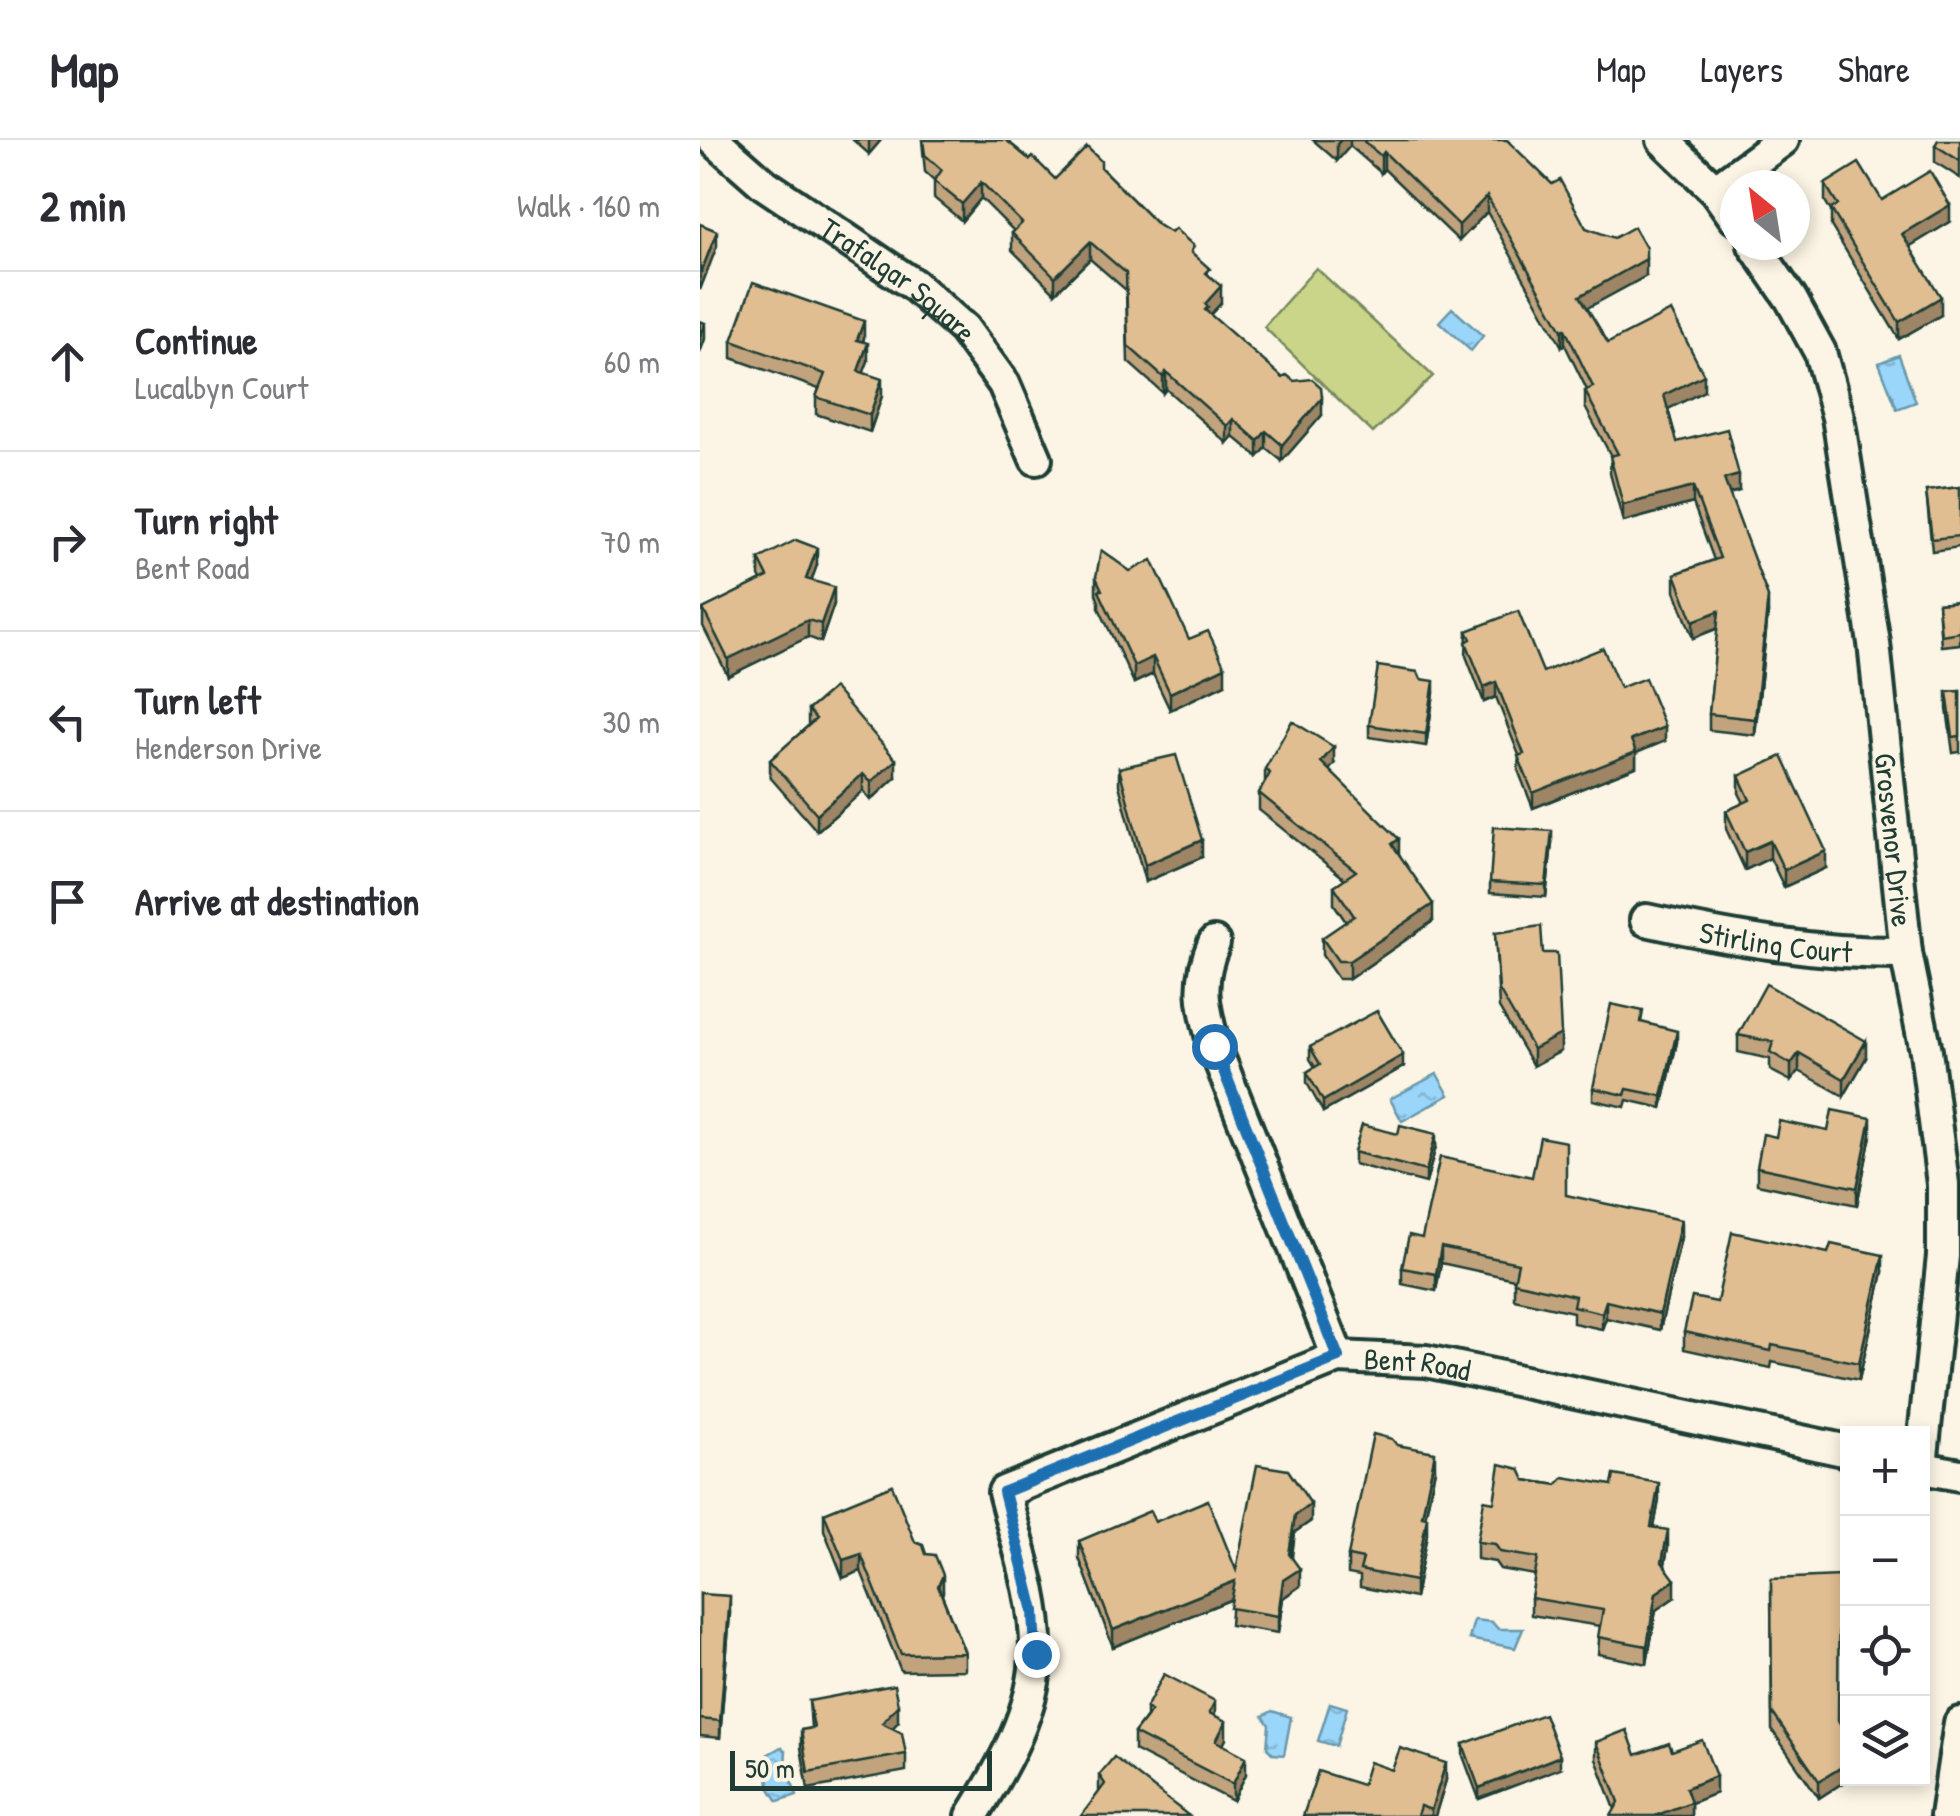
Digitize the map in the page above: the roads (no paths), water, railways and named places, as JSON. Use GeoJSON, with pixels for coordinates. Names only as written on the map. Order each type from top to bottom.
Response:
{"type":"FeatureCollection","features":[{"type":"Feature","properties":{"kind":"street","name":"Trafalgar Square"},"geometry":{"type":"LineString","coordinates":[[714,140],[764,184],[914,285],[964,329],[1004,384],[1036,459]]}},
{"type":"Feature","properties":{"kind":"street"},"geometry":{"type":"LineString","coordinates":[[1663,140],[1720,197]]}},
{"type":"Feature","properties":{"kind":"street"},"geometry":{"type":"LineString","coordinates":[[1715,190],[1783,140]]}},
{"type":"Feature","properties":{"kind":"street","name":"Grosvenor Drive"},"geometry":{"type":"LineString","coordinates":[[1764,260],[1820,352],[1838,418],[1874,644],[1906,953],[1926,1051],[1942,1184],[1944,1256],[1925,1426]]}},
{"type":"Feature","properties":{"kind":"street","name":"Stirling Court"},"geometry":{"type":"LineString","coordinates":[[1646,920],[1739,940],[1843,954],[1906,953]]}},
{"type":"Feature","properties":{"kind":"street"},"geometry":{"type":"LineString","coordinates":[[1214,943],[1203,969],[1203,1004],[1214,1046],[1338,1357]]}},
{"type":"Feature","properties":{"kind":"street","name":"Bent Road"},"geometry":{"type":"LineString","coordinates":[[972,1816],[1012,1744],[1028,1698],[1036,1654],[1034,1611],[1004,1492],[1338,1357],[1458,1367],[1840,1450]]}},
{"type":"Feature","properties":{"kind":"street"},"geometry":{"type":"LineString","coordinates":[[1930,1469],[1960,1475]]}},
{"type":"Feature","properties":{"kind":"street"},"geometry":{"type":"LineString","coordinates":[[1946,1816],[1960,1723]]}},
{"type":"Feature","properties":{"kind":"water"},"geometry":{"type":"Polygon","coordinates":[[[1452,308],[1483,336],[1471,351],[1439,322],[1452,308]]]}},
{"type":"Feature","properties":{"kind":"water"},"geometry":{"type":"Polygon","coordinates":[[[1899,355],[1916,402],[1897,409],[1879,363],[1899,355]]]}},
{"type":"Feature","properties":{"kind":"water"},"geometry":{"type":"Polygon","coordinates":[[[1437,1074],[1449,1095],[1402,1121],[1390,1099],[1437,1074]]]}},
{"type":"Feature","properties":{"kind":"water"},"geometry":{"type":"Polygon","coordinates":[[[1474,1620],[1492,1622],[1498,1629],[1523,1629],[1515,1648],[1469,1639],[1474,1620]]]}},
{"type":"Feature","properties":{"kind":"water"},"geometry":{"type":"Polygon","coordinates":[[[1330,1703],[1347,1708],[1336,1746],[1318,1741],[1330,1703]]]}},
{"type":"Feature","properties":{"kind":"water"},"geometry":{"type":"Polygon","coordinates":[[[1272,1711],[1291,1717],[1284,1755],[1273,1754],[1267,1748],[1269,1725],[1263,1716],[1272,1711]]]}},
{"type":"Feature","properties":{"kind":"water"},"geometry":{"type":"Polygon","coordinates":[[[781,1747],[786,1751],[785,1765],[797,1795],[778,1801],[769,1787],[767,1755],[781,1747]]]}}]}
